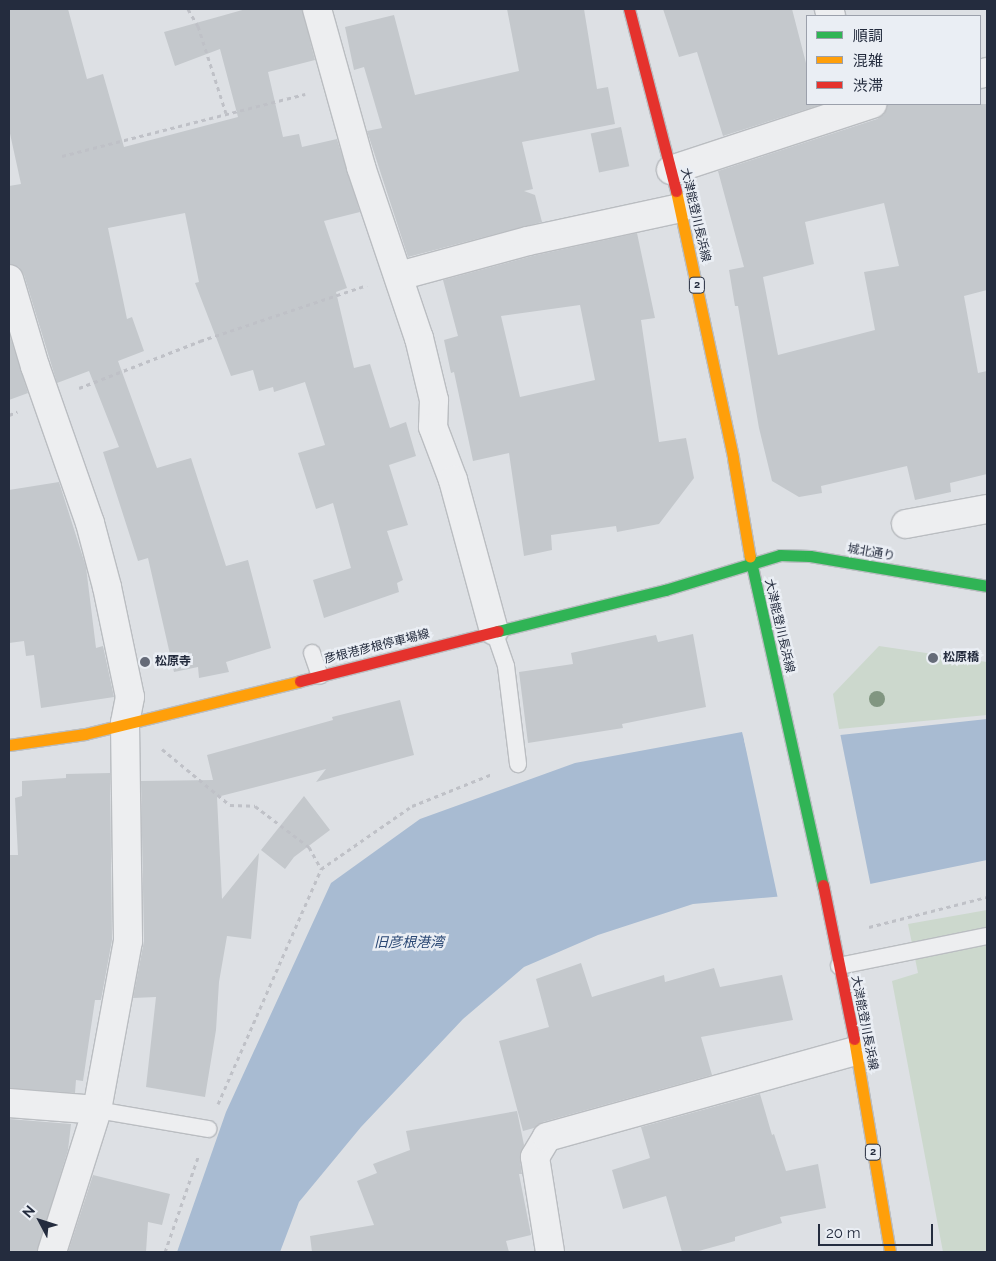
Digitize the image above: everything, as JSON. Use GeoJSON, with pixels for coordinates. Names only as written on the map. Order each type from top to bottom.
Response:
{"type":"FeatureCollection","features":[{"type":"Feature","properties":{"kind":"main road","name":"大津能登川長浜線"},"geometry":{"type":"LineString","coordinates":[[629,9],[680,208],[733,458],[750,565],[790,731],[856,1051],[890,1252]]}},
{"type":"Feature","properties":{"kind":"main road","name":"城北通り"},"geometry":{"type":"LineString","coordinates":[[750,565],[780,555],[810,556],[987,586]]}},
{"type":"Feature","properties":{"kind":"main road","name":"彦根港彦根停車場線"},"geometry":{"type":"LineString","coordinates":[[9,745],[85,734],[665,590],[750,565]]}},
{"type":"Feature","properties":{"kind":"street"},"geometry":{"type":"LineString","coordinates":[[318,9],[361,167],[419,338],[434,400],[433,427],[454,480],[494,631]]}},
{"type":"Feature","properties":{"kind":"street"},"geometry":{"type":"LineString","coordinates":[[671,170],[860,105]]}},
{"type":"Feature","properties":{"kind":"street"},"geometry":{"type":"LineString","coordinates":[[399,276],[528,242],[680,208]]}},
{"type":"Feature","properties":{"kind":"street"},"geometry":{"type":"LineString","coordinates":[[9,280],[34,366],[48,400],[90,523],[107,587],[130,697],[125,723],[128,941],[97,1110],[52,1252]]}},
{"type":"Feature","properties":{"kind":"street"},"geometry":{"type":"LineString","coordinates":[[906,524],[987,508]]}},
{"type":"Feature","properties":{"kind":"street"},"geometry":{"type":"LineString","coordinates":[[550,1252],[535,1157],[547,1137],[856,1051]]}},
{"type":"Feature","properties":{"kind":"street"},"geometry":{"type":"LineString","coordinates":[[9,1103],[97,1110]]}},
{"type":"Feature","properties":{"kind":"lane"},"geometry":{"type":"LineString","coordinates":[[494,631],[506,666],[518,764]]}},
{"type":"Feature","properties":{"kind":"lane"},"geometry":{"type":"LineString","coordinates":[[312,653],[320,676]]}},
{"type":"Feature","properties":{"kind":"lane"},"geometry":{"type":"LineString","coordinates":[[839,966],[987,936]]}},
{"type":"Feature","properties":{"kind":"lane"},"geometry":{"type":"LineString","coordinates":[[97,1110],[208,1129]]}},
{"type":"Feature","properties":{"kind":"path"},"geometry":{"type":"LineString","coordinates":[[188,9],[198,26],[226,113]]}},
{"type":"Feature","properties":{"kind":"path"},"geometry":{"type":"LineString","coordinates":[[62,156],[226,113],[339,86]]}},
{"type":"Feature","properties":{"kind":"path"},"geometry":{"type":"LineString","coordinates":[[48,400],[200,341],[351,289],[399,276]]}},
{"type":"Feature","properties":{"kind":"path"},"geometry":{"type":"LineString","coordinates":[[160,747],[230,805],[255,806],[309,847],[320,869]]}},
{"type":"Feature","properties":{"kind":"path"},"geometry":{"type":"LineString","coordinates":[[165,1252],[208,1129],[320,869],[412,806],[518,764]]}},
{"type":"Feature","properties":{"kind":"path"},"geometry":{"type":"LineString","coordinates":[[870,927],[987,897]]}},
{"type":"Feature","properties":{"kind":"shaded area"},"geometry":{"type":"Polygon","coordinates":[[[879,646],[987,662],[987,715],[839,729],[833,694],[879,646]]]}},
{"type":"Feature","properties":{"kind":"shaded area"},"geometry":{"type":"Polygon","coordinates":[[[987,910],[987,1252],[943,1252],[892,981],[918,973],[908,924],[987,910]]]}},
{"type":"Feature","properties":{"kind":"water","name":"旧彦根港湾"},"geometry":{"type":"Polygon","coordinates":[[[987,719],[987,860],[831,892],[693,904],[598,935],[524,967],[463,1019],[361,1127],[299,1202],[280,1252],[177,1252],[226,1112],[331,883],[420,819],[575,763],[742,732],[747,751],[831,736],[987,719]]]}},
{"type":"Feature","properties":{"kind":"pier"},"geometry":{"type":"Polygon","coordinates":[[[840,733],[871,887],[831,895],[778,899],[744,740],[746,739],[749,749],[840,733]]]}},
{"type":"Feature","properties":{"kind":"building"},"geometry":{"type":"Polygon","coordinates":[[[9,9],[68,9],[87,79],[103,74],[124,147],[238,117],[220,49],[175,66],[164,32],[246,9],[302,9],[315,60],[268,72],[283,137],[299,134],[302,147],[337,139],[360,212],[324,221],[347,288],[336,292],[354,368],[370,364],[390,428],[406,422],[416,456],[389,465],[408,525],[387,531],[403,580],[397,583],[399,592],[324,618],[313,580],[351,568],[333,503],[316,509],[298,453],[325,445],[305,382],[274,392],[273,387],[259,391],[253,370],[231,376],[195,283],[199,282],[185,213],[108,228],[127,319],[132,317],[144,351],[118,361],[157,468],[191,458],[226,566],[248,560],[271,648],[226,662],[229,672],[199,678],[198,667],[174,672],[148,558],[138,561],[103,452],[119,447],[89,371],[57,383],[24,275],[19,267],[9,264],[9,186],[21,184],[9,129],[9,9]]]}},
{"type":"Feature","properties":{"kind":"building"},"geometry":{"type":"Polygon","coordinates":[[[507,9],[584,9],[597,89],[608,87],[615,124],[522,142],[533,189],[524,191],[535,195],[542,222],[408,257],[367,131],[382,128],[364,67],[354,70],[345,27],[394,15],[415,95],[519,71],[507,9]]]}},
{"type":"Feature","properties":{"kind":"building"},"geometry":{"type":"Polygon","coordinates":[[[663,9],[792,9],[806,63],[806,105],[820,105],[723,136],[697,52],[679,57],[663,9]]]}},
{"type":"Feature","properties":{"kind":"building"},"geometry":{"type":"Polygon","coordinates":[[[987,104],[987,290],[964,296],[978,373],[987,371],[987,474],[950,483],[951,492],[915,500],[907,466],[821,486],[822,493],[799,497],[772,481],[759,428],[738,306],[735,306],[729,270],[744,267],[718,171],[877,119],[884,114],[887,105],[987,104]],[[884,203],[805,222],[814,264],[763,277],[778,355],[875,330],[864,272],[899,266],[884,203]]]}},
{"type":"Feature","properties":{"kind":"building"},"geometry":{"type":"Polygon","coordinates":[[[621,127],[629,166],[599,173],[591,133],[621,127]]]}},
{"type":"Feature","properties":{"kind":"building"},"geometry":{"type":"Polygon","coordinates":[[[637,233],[655,318],[641,320],[659,442],[686,438],[694,478],[659,524],[617,532],[616,526],[551,535],[552,550],[524,556],[509,453],[473,461],[454,372],[451,373],[444,340],[458,336],[443,280],[532,256],[637,233]],[[580,305],[501,316],[520,397],[595,380],[580,305]]]}},
{"type":"Feature","properties":{"kind":"building"},"geometry":{"type":"Polygon","coordinates":[[[9,333],[28,393],[9,400],[9,333]]]}},
{"type":"Feature","properties":{"kind":"building"},"geometry":{"type":"Polygon","coordinates":[[[59,482],[86,567],[96,648],[103,646],[114,697],[41,708],[34,655],[26,656],[24,641],[9,643],[9,490],[59,482]]]}},
{"type":"Feature","properties":{"kind":"building"},"geometry":{"type":"Polygon","coordinates":[[[693,634],[706,707],[622,724],[623,728],[528,743],[519,672],[573,664],[571,653],[656,635],[658,642],[693,634]]]}},
{"type":"Feature","properties":{"kind":"building"},"geometry":{"type":"Polygon","coordinates":[[[400,700],[414,755],[316,782],[326,769],[217,797],[222,899],[259,853],[251,939],[227,936],[219,982],[216,1030],[205,1097],[146,1087],[156,997],[133,998],[144,941],[141,781],[213,780],[207,755],[333,720],[332,717],[400,700]]]}},
{"type":"Feature","properties":{"kind":"building"},"geometry":{"type":"Polygon","coordinates":[[[110,773],[112,940],[101,1000],[95,1000],[83,1081],[76,1080],[75,1093],[9,1088],[9,855],[18,855],[15,798],[22,796],[22,781],[66,778],[66,774],[110,773]]]}},
{"type":"Feature","properties":{"kind":"building"},"geometry":{"type":"Polygon","coordinates":[[[304,796],[330,830],[294,857],[285,869],[261,850],[304,796]]]}},
{"type":"Feature","properties":{"kind":"building"},"geometry":{"type":"Polygon","coordinates":[[[581,963],[592,997],[664,975],[665,982],[714,968],[720,987],[782,975],[793,1020],[701,1037],[712,1075],[543,1122],[534,1128],[523,1131],[499,1041],[549,1027],[536,979],[581,963]]]}},
{"type":"Feature","properties":{"kind":"building"},"geometry":{"type":"Polygon","coordinates":[[[760,1094],[772,1135],[774,1134],[786,1171],[818,1164],[826,1208],[780,1217],[782,1223],[735,1237],[735,1241],[695,1252],[682,1252],[666,1196],[623,1209],[612,1170],[650,1158],[641,1127],[760,1094]]]}},
{"type":"Feature","properties":{"kind":"building"},"geometry":{"type":"Polygon","coordinates":[[[517,1111],[524,1145],[520,1159],[522,1174],[519,1174],[531,1235],[506,1241],[509,1252],[312,1252],[310,1236],[374,1225],[357,1181],[377,1173],[373,1164],[410,1150],[406,1131],[517,1111]]]}},
{"type":"Feature","properties":{"kind":"building"},"geometry":{"type":"Polygon","coordinates":[[[9,1119],[71,1124],[68,1150],[37,1252],[9,1252],[9,1119]]]}},
{"type":"Feature","properties":{"kind":"building"},"geometry":{"type":"Polygon","coordinates":[[[93,1175],[170,1194],[162,1225],[148,1222],[146,1252],[68,1252],[93,1175]]]}},
{"type":"Feature","properties":{"kind":"traffic: fast"},"geometry":{"type":"LineString","coordinates":[[498,631],[665,590],[780,555],[810,556],[987,586]]}},
{"type":"Feature","properties":{"kind":"traffic: fast"},"geometry":{"type":"LineString","coordinates":[[750,557],[823,885]]}},
{"type":"Feature","properties":{"kind":"traffic: slow"},"geometry":{"type":"LineString","coordinates":[[676,191],[733,458],[750,557]]}},
{"type":"Feature","properties":{"kind":"traffic: slow"},"geometry":{"type":"LineString","coordinates":[[9,745],[85,734],[300,681]]}},
{"type":"Feature","properties":{"kind":"traffic: slow"},"geometry":{"type":"LineString","coordinates":[[854,1039],[890,1252]]}},
{"type":"Feature","properties":{"kind":"traffic: jam"},"geometry":{"type":"LineString","coordinates":[[629,9],[676,191]]}},
{"type":"Feature","properties":{"kind":"traffic: jam"},"geometry":{"type":"LineString","coordinates":[[300,681],[498,631]]}},
{"type":"Feature","properties":{"kind":"traffic: jam"},"geometry":{"type":"LineString","coordinates":[[823,885],[854,1039]]}},
{"type":"Feature","properties":{"kind":"place","name":"松原橋"},"geometry":{"type":"Point","coordinates":[933,658]}},
{"type":"Feature","properties":{"kind":"place","name":"松原寺"},"geometry":{"type":"Point","coordinates":[145,662]}}]}
